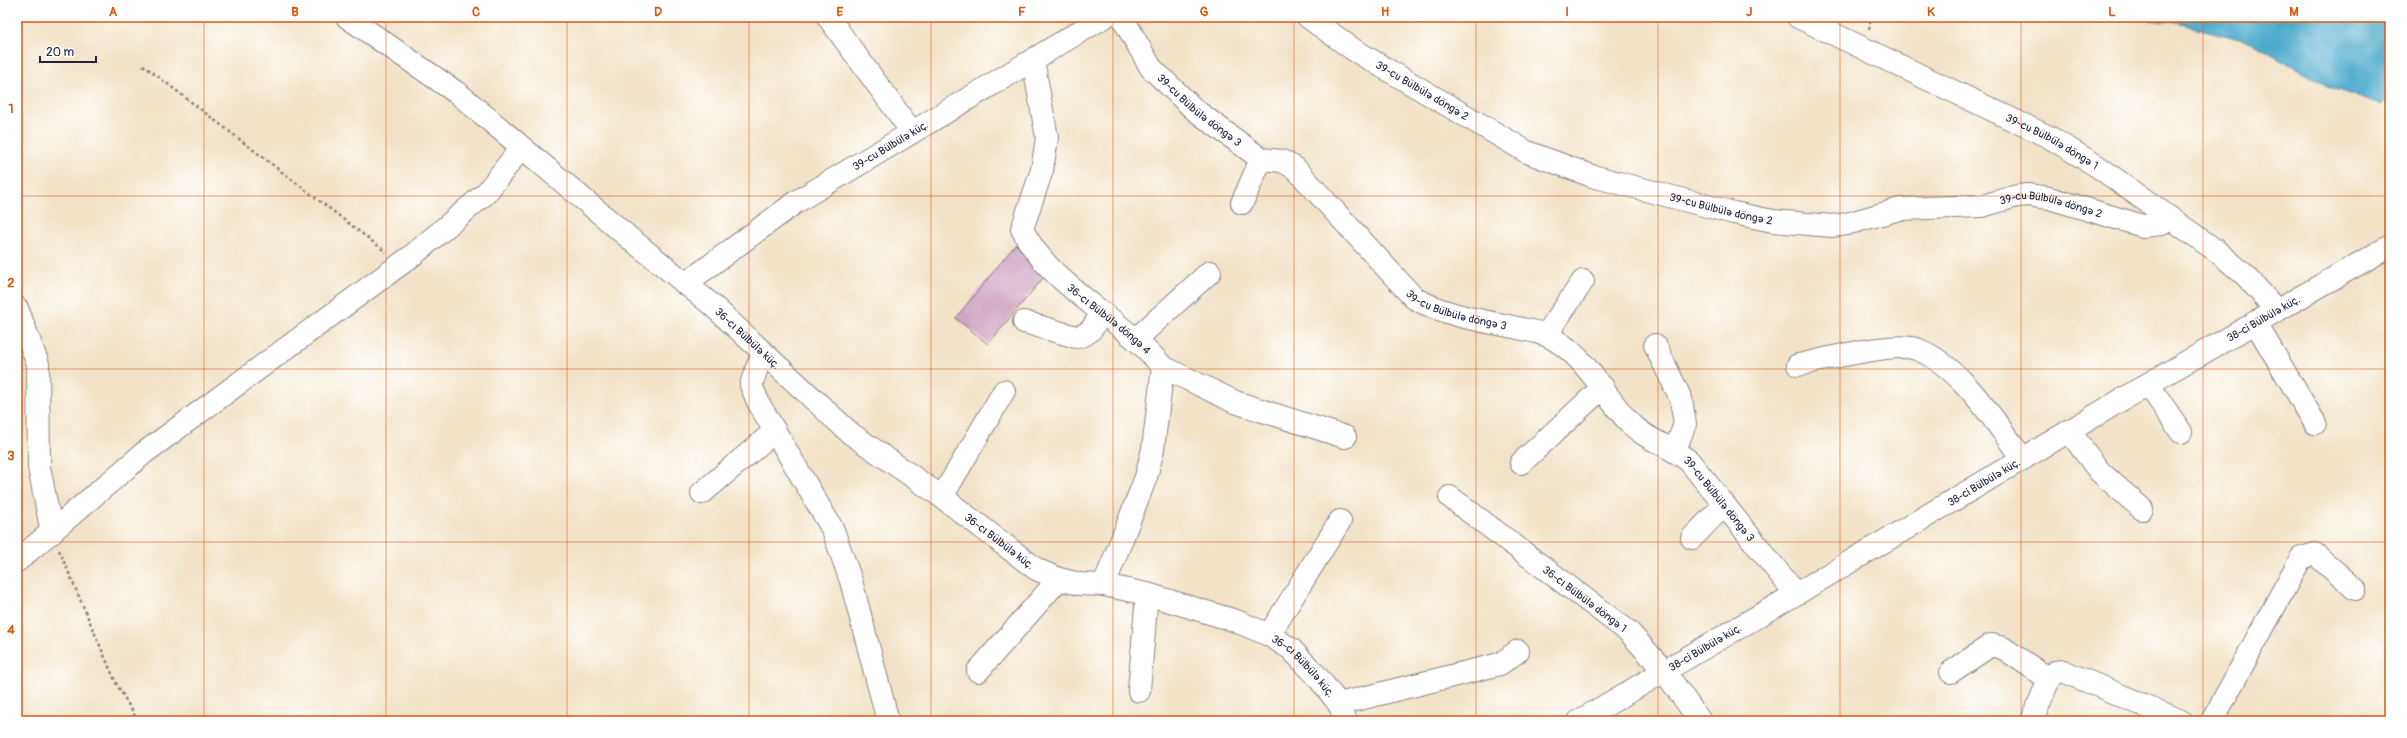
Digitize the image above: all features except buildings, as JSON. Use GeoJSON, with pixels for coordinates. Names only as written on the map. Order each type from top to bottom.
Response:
{"type":"FeatureCollection","features":[{"type":"Feature","properties":{"kind":"street","name":"36-cı Bülbülə küç."},"geometry":{"type":"LineString","coordinates":[[347,17],[460,95],[684,284],[712,305],[764,355],[850,433],[942,497],[1036,569],[1059,579],[1079,584],[1104,585],[1147,594],[1236,621],[1269,634],[1291,649],[1316,675],[1342,713]]}},
{"type":"Feature","properties":{"kind":"street"},"geometry":{"type":"LineString","coordinates":[[828,17],[912,132]]}},
{"type":"Feature","properties":{"kind":"street","name":"39-cu Bülbülə küç."},"geometry":{"type":"LineString","coordinates":[[684,284],[796,202],[1104,17]]}},
{"type":"Feature","properties":{"kind":"street","name":"39-cu Bülbülə döngə 3"},"geometry":{"type":"LineString","coordinates":[[1122,17],[1151,68],[1195,110],[1261,159],[1282,161],[1295,168],[1414,298],[1434,309],[1546,335],[1564,345],[1586,365],[1629,422],[1650,440],[1675,450],[1689,461],[1796,594]]}},
{"type":"Feature","properties":{"kind":"street","name":"39-cu Bülbülə döngə 2"},"geometry":{"type":"LineString","coordinates":[[1308,17],[1354,50],[1527,152],[1592,176],[1734,213],[1773,221],[1832,226],[1846,224],[1900,209],[1982,206],[2018,196],[2028,195],[2050,198],[2144,226],[2162,224],[2171,219]]}},
{"type":"Feature","properties":{"kind":"street","name":"39-cu Bülbülə döngə 1"},"geometry":{"type":"LineString","coordinates":[[1798,17],[2049,137],[2097,166],[2218,252],[2246,276],[2276,310]]}},
{"type":"Feature","properties":{"kind":"street","name":"36-cı Bülbülə döngə 4"},"geometry":{"type":"LineString","coordinates":[[1033,60],[1047,138],[1042,170],[1022,229],[1029,244],[1049,266],[1136,339],[1163,367]]}},
{"type":"Feature","properties":{"kind":"street"},"geometry":{"type":"LineString","coordinates":[[17,561],[52,533],[144,453],[402,264],[486,194],[521,148]]}},
{"type":"Feature","properties":{"kind":"street"},"geometry":{"type":"LineString","coordinates":[[1242,202],[1261,159]]}},
{"type":"Feature","properties":{"kind":"street","name":"38-ci Bülbülə küç."},"geometry":{"type":"LineString","coordinates":[[1579,721],[1665,672],[2148,384],[2390,246]]}},
{"type":"Feature","properties":{"kind":"street"},"geometry":{"type":"LineString","coordinates":[[1136,339],[1210,272]]}},
{"type":"Feature","properties":{"kind":"street"},"geometry":{"type":"LineString","coordinates":[[1546,335],[1583,281]]}},
{"type":"Feature","properties":{"kind":"street"},"geometry":{"type":"LineString","coordinates":[[17,308],[21,315],[38,364],[39,467],[52,533]]}},
{"type":"Feature","properties":{"kind":"street"},"geometry":{"type":"LineString","coordinates":[[1024,322],[1076,336],[1084,336],[1092,330],[1102,312]]}},
{"type":"Feature","properties":{"kind":"street"},"geometry":{"type":"LineString","coordinates":[[2255,322],[2315,423]]}},
{"type":"Feature","properties":{"kind":"street"},"geometry":{"type":"LineString","coordinates":[[1655,345],[1681,399],[1685,424],[1675,450]]}},
{"type":"Feature","properties":{"kind":"street"},"geometry":{"type":"LineString","coordinates":[[1798,365],[1883,348],[1915,348],[1950,371],[1970,392],[2023,459]]}},
{"type":"Feature","properties":{"kind":"street"},"geometry":{"type":"LineString","coordinates":[[764,355],[758,365],[751,385],[775,431],[833,530],[851,581],[888,721]]}},
{"type":"Feature","properties":{"kind":"street"},"geometry":{"type":"LineString","coordinates":[[1104,585],[1146,477],[1153,449],[1163,367],[1235,402],[1345,437]]}},
{"type":"Feature","properties":{"kind":"street"},"geometry":{"type":"LineString","coordinates":[[2148,384],[2181,432]]}},
{"type":"Feature","properties":{"kind":"street"},"geometry":{"type":"LineString","coordinates":[[1521,463],[1603,387]]}},
{"type":"Feature","properties":{"kind":"street"},"geometry":{"type":"LineString","coordinates":[[942,497],[1004,391]]}},
{"type":"Feature","properties":{"kind":"street"},"geometry":{"type":"LineString","coordinates":[[702,493],[775,431]]}},
{"type":"Feature","properties":{"kind":"street"},"geometry":{"type":"LineString","coordinates":[[2069,431],[2100,472],[2142,509]]}},
{"type":"Feature","properties":{"kind":"street","name":"36-cı Bülbülə döngə 1"},"geometry":{"type":"LineString","coordinates":[[1450,497],[1629,632],[1665,672],[1700,721]]}},
{"type":"Feature","properties":{"kind":"street"},"geometry":{"type":"LineString","coordinates":[[1692,538],[1724,505]]}},
{"type":"Feature","properties":{"kind":"street"},"geometry":{"type":"LineString","coordinates":[[1269,634],[1340,521]]}},
{"type":"Feature","properties":{"kind":"street"},"geometry":{"type":"LineString","coordinates":[[2212,721],[2301,558],[2315,554],[2355,589]]}},
{"type":"Feature","properties":{"kind":"street"},"geometry":{"type":"LineString","coordinates":[[978,672],[1059,579]]}},
{"type":"Feature","properties":{"kind":"street"},"geometry":{"type":"LineString","coordinates":[[1139,692],[1147,594]]}},
{"type":"Feature","properties":{"kind":"street"},"geometry":{"type":"LineString","coordinates":[[1951,672],[1991,645],[2003,648],[2048,678]]}},
{"type":"Feature","properties":{"kind":"street"},"geometry":{"type":"LineString","coordinates":[[1342,713],[1500,664],[1518,651]]}},
{"type":"Feature","properties":{"kind":"street"},"geometry":{"type":"LineString","coordinates":[[2032,721],[2048,678],[2055,672],[2064,671],[2181,721]]}},
{"type":"Feature","properties":{"kind":"path"},"geometry":{"type":"LineString","coordinates":[[143,65],[402,264]]}},
{"type":"Feature","properties":{"kind":"path"},"geometry":{"type":"LineString","coordinates":[[52,533],[116,683],[138,721]]}},
{"type":"Feature","properties":{"kind":"water"},"geometry":{"type":"Polygon","coordinates":[[[2120,17],[2380,17],[2390,32],[2390,97],[2380,105],[2327,86],[2251,42],[2169,21],[2124,20],[2120,17]]]}}]}
